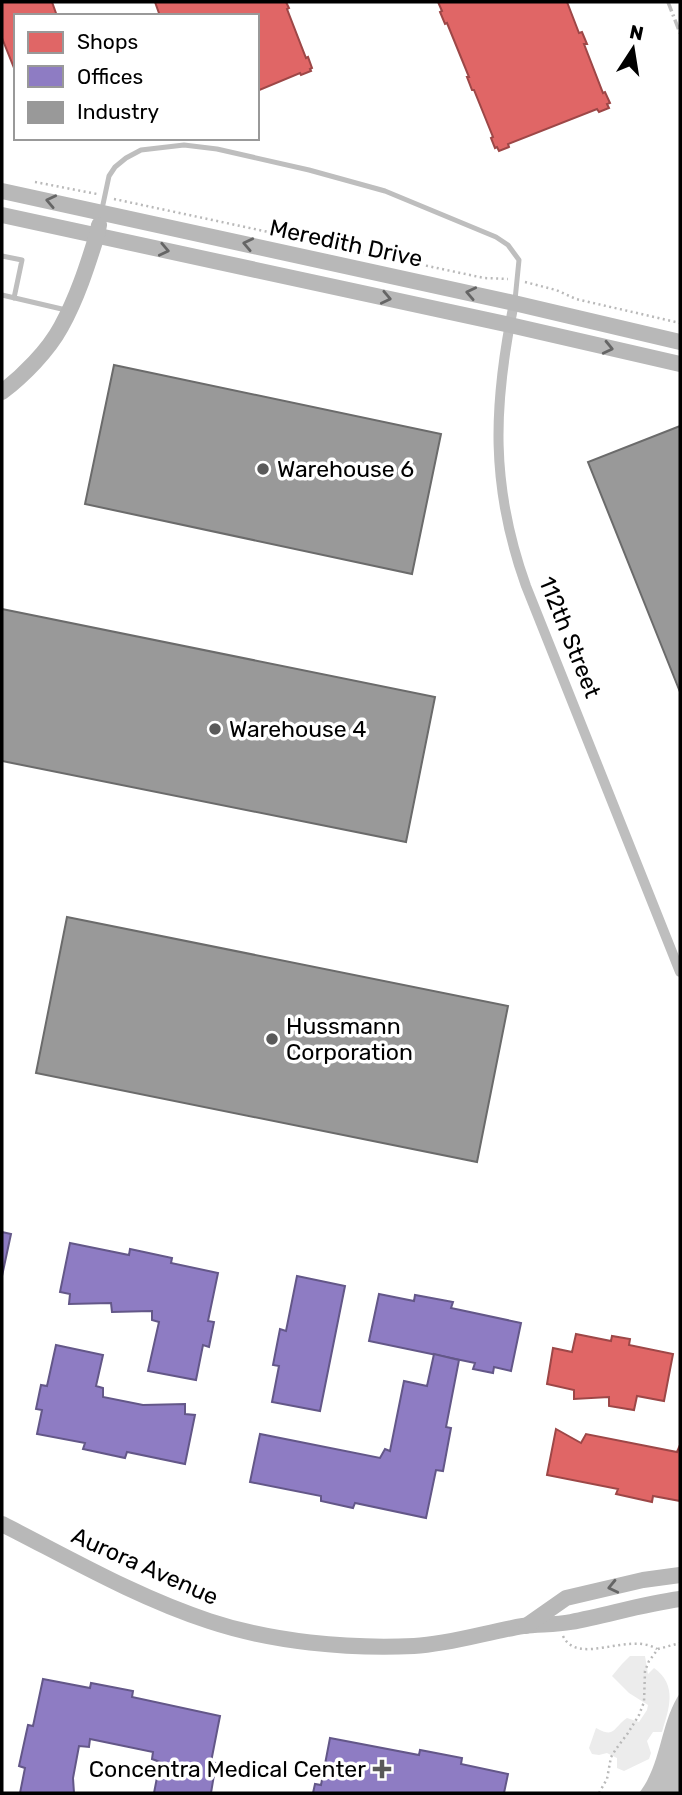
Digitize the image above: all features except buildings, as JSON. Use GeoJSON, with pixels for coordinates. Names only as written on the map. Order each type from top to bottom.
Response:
{"type":"FeatureCollection","features":[{"type":"Feature","properties":{"kind":"main road","name":"Meredith Drive"},"geometry":{"type":"LineString","coordinates":[[2,191],[103,204],[680,342]]}},
{"type":"Feature","properties":{"kind":"main road"},"geometry":{"type":"LineString","coordinates":[[2,392],[35,362],[60,330],[76,297],[97,235],[103,204]]}},
{"type":"Feature","properties":{"kind":"main road","name":"Meredith Drive"},"geometry":{"type":"LineString","coordinates":[[2,215],[680,364]]}},
{"type":"Feature","properties":{"kind":"main road","name":"Aurora Avenue"},"geometry":{"type":"LineString","coordinates":[[2,1524],[131,1590],[210,1622],[289,1640],[332,1645],[414,1646],[448,1642],[525,1626],[570,1622],[680,1599]]}},
{"type":"Feature","properties":{"kind":"main road","name":"Aurora Avenue"},"geometry":{"type":"LineString","coordinates":[[525,1626],[566,1598],[643,1580],[680,1575]]}},
{"type":"Feature","properties":{"kind":"street","name":"112th Street"},"geometry":{"type":"LineString","coordinates":[[514,303],[500,388],[497,432],[500,476],[509,530],[526,586],[680,972]]}},
{"type":"Feature","properties":{"kind":"lane"},"geometry":{"type":"LineString","coordinates":[[103,204],[109,176],[115,167],[141,150],[184,145],[217,149],[309,170],[385,191],[496,237],[508,246],[519,260],[514,303]]}},
{"type":"Feature","properties":{"kind":"lane"},"geometry":{"type":"LineString","coordinates":[[2,256],[22,260],[14,298]]}},
{"type":"Feature","properties":{"kind":"lane"},"geometry":{"type":"LineString","coordinates":[[2,295],[69,311]]}},
{"type":"Feature","properties":{"kind":"path"},"geometry":{"type":"LineString","coordinates":[[32,182],[48,184],[103,204],[484,278],[517,281],[556,290],[576,299],[680,323]]}},
{"type":"Feature","properties":{"kind":"path"},"geometry":{"type":"LineString","coordinates":[[559,1623],[566,1643],[577,1649],[637,1642],[658,1649]]}},
{"type":"Feature","properties":{"kind":"path"},"geometry":{"type":"LineString","coordinates":[[599,1793],[607,1779],[611,1757],[639,1715],[644,1702],[645,1671],[649,1661],[658,1649],[680,1643]]}},
{"type":"Feature","properties":{"kind":"shaded area"},"geometry":{"type":"Polygon","coordinates":[[[630,1656],[645,1656],[648,1674],[654,1668],[662,1675],[670,1698],[662,1732],[653,1732],[647,1741],[651,1753],[649,1759],[624,1771],[617,1768],[617,1758],[607,1753],[592,1754],[589,1748],[596,1728],[611,1732],[627,1718],[639,1722],[647,1710],[648,1705],[629,1693],[612,1676],[630,1656]]]}},
{"type":"Feature","properties":{"kind":"shaded area"},"geometry":{"type":"Polygon","coordinates":[[[680,1693],[680,1793],[639,1793],[647,1782],[668,1717],[680,1693]]]}},
{"type":"Feature","properties":{"kind":"railway"},"geometry":{"type":"LineString","coordinates":[[668,2],[680,33]]}},
{"type":"Feature","properties":{"kind":"place","name":"Warehouse 6"},"geometry":{"type":"Point","coordinates":[263,469]}},
{"type":"Feature","properties":{"kind":"place","name":"Warehouse 4"},"geometry":{"type":"Point","coordinates":[215,729]}},
{"type":"Feature","properties":{"kind":"place","name":"Hussmann Corporation"},"geometry":{"type":"Point","coordinates":[272,1039]}},
{"type":"Feature","properties":{"kind":"place","name":"Concentra Medical Center"},"geometry":{"type":"Point","coordinates":[382,1769]}}]}
